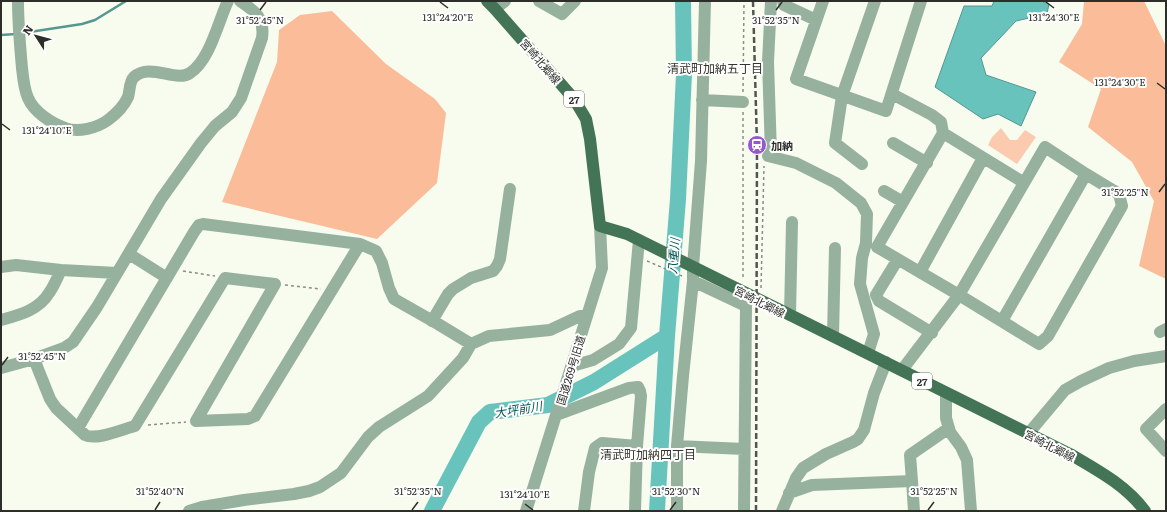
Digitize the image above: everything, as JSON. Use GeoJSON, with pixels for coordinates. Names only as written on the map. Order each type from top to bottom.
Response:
{"type":"FeatureCollection","features":[{"type":"Feature","properties":{"kind":"main road","name":"宮崎北郷線"},"geometry":{"type":"LineString","coordinates":[[491,5],[574,99],[586,119],[590,139],[600,226],[622,232],[643,242],[1070,454],[1113,480],[1126,490],[1145,511]]}},
{"type":"Feature","properties":{"kind":"street"},"geometry":{"type":"LineString","coordinates":[[18,1],[20,46],[25,90],[28,99],[39,112],[52,121],[69,129],[79,130],[100,124],[108,120],[116,113],[128,97],[133,79],[140,74],[152,71],[177,75],[189,74],[200,64],[211,45],[228,1]]}},
{"type":"Feature","properties":{"kind":"street"},"geometry":{"type":"LineString","coordinates":[[1,368],[34,359],[64,348],[72,342],[97,307],[161,199],[201,143],[215,126],[232,112],[241,98],[263,32],[259,17],[240,1]]}},
{"type":"Feature","properties":{"kind":"street"},"geometry":{"type":"LineString","coordinates":[[491,5],[505,1]]}},
{"type":"Feature","properties":{"kind":"street"},"geometry":{"type":"LineString","coordinates":[[539,1],[562,14],[575,1]]}},
{"type":"Feature","properties":{"kind":"street"},"geometry":{"type":"LineString","coordinates":[[677,511],[678,446],[683,376],[693,281],[691,266],[700,168],[705,1]]}},
{"type":"Feature","properties":{"kind":"street"},"geometry":{"type":"LineString","coordinates":[[771,1],[768,62],[771,153],[768,156],[796,163],[836,183],[861,203],[867,214],[866,243],[862,258],[860,284],[874,334],[868,353]]}},
{"type":"Feature","properties":{"kind":"street"},"geometry":{"type":"LineString","coordinates":[[783,1],[784,5],[816,20]]}},
{"type":"Feature","properties":{"kind":"street"},"geometry":{"type":"LineString","coordinates":[[823,1],[796,79],[886,111],[921,1]]}},
{"type":"Feature","properties":{"kind":"street"},"geometry":{"type":"LineString","coordinates":[[862,164],[835,143],[842,96],[875,1]]}},
{"type":"Feature","properties":{"kind":"street"},"geometry":{"type":"LineString","coordinates":[[892,94],[932,115],[941,122],[943,133],[877,247],[959,295],[1039,344],[1048,336],[1122,206],[1119,194],[1045,147],[1023,182],[959,295],[902,370]]}},
{"type":"Feature","properties":{"kind":"street"},"geometry":{"type":"LineString","coordinates":[[702,100],[744,102]]}},
{"type":"Feature","properties":{"kind":"street"},"geometry":{"type":"LineString","coordinates":[[943,133],[1023,182]]}},
{"type":"Feature","properties":{"kind":"street"},"geometry":{"type":"LineString","coordinates":[[893,143],[926,163]]}},
{"type":"Feature","properties":{"kind":"street"},"geometry":{"type":"LineString","coordinates":[[920,272],[983,158]]}},
{"type":"Feature","properties":{"kind":"street"},"geometry":{"type":"LineString","coordinates":[[1002,322],[1086,174]]}},
{"type":"Feature","properties":{"kind":"street"},"geometry":{"type":"LineString","coordinates":[[432,321],[448,294],[453,289],[471,278],[493,271],[497,266],[500,259],[510,189]]}},
{"type":"Feature","properties":{"kind":"street"},"geometry":{"type":"LineString","coordinates":[[884,192],[903,202]]}},
{"type":"Feature","properties":{"kind":"street"},"geometry":{"type":"LineString","coordinates":[[790,315],[792,222]]}},
{"type":"Feature","properties":{"kind":"street"},"geometry":{"type":"LineString","coordinates":[[78,428],[194,232],[199,225],[203,224],[360,244],[376,251],[382,263],[391,295],[394,299],[471,344]]}},
{"type":"Feature","properties":{"kind":"street","name":"国道269号旧道"},"geometry":{"type":"LineString","coordinates":[[526,511],[602,268],[600,226]]}},
{"type":"Feature","properties":{"kind":"street"},"geometry":{"type":"LineString","coordinates":[[572,366],[593,360],[619,344],[632,328],[638,258],[643,242]]}},
{"type":"Feature","properties":{"kind":"street"},"geometry":{"type":"LineString","coordinates":[[196,421],[248,419],[255,416],[360,244]]}},
{"type":"Feature","properties":{"kind":"street"},"geometry":{"type":"LineString","coordinates":[[833,336],[835,248]]}},
{"type":"Feature","properties":{"kind":"street"},"geometry":{"type":"LineString","coordinates":[[129,254],[170,274]]}},
{"type":"Feature","properties":{"kind":"street"},"geometry":{"type":"LineString","coordinates":[[898,259],[876,295],[879,301],[932,332]]}},
{"type":"Feature","properties":{"kind":"street"},"geometry":{"type":"LineString","coordinates":[[1,267],[16,265],[61,270],[117,273]]}},
{"type":"Feature","properties":{"kind":"street"},"geometry":{"type":"LineString","coordinates":[[1,320],[20,314],[40,304],[49,293],[61,270]]}},
{"type":"Feature","properties":{"kind":"street"},"geometry":{"type":"LineString","coordinates":[[34,359],[50,399],[56,408],[85,435],[93,437],[135,426],[225,278],[275,284],[196,421]]}},
{"type":"Feature","properties":{"kind":"street"},"geometry":{"type":"LineString","coordinates":[[693,281],[746,306],[744,511]]}},
{"type":"Feature","properties":{"kind":"street"},"geometry":{"type":"LineString","coordinates":[[189,511],[202,507],[244,500],[302,493],[327,484],[341,473],[368,437],[379,427],[428,396],[463,358],[471,344],[488,336],[550,330],[580,316],[587,316]]}},
{"type":"Feature","properties":{"kind":"street"},"geometry":{"type":"LineString","coordinates":[[1028,434],[1066,390],[1081,381],[1109,368],[1134,361],[1166,356]]}},
{"type":"Feature","properties":{"kind":"street"},"geometry":{"type":"LineString","coordinates":[[782,511],[796,478],[803,468],[826,454],[853,442],[864,430],[874,393],[886,362]]}},
{"type":"Feature","properties":{"kind":"street"},"geometry":{"type":"LineString","coordinates":[[557,411],[629,388],[638,387],[641,396],[637,446],[635,511]]}},
{"type":"Feature","properties":{"kind":"street"},"geometry":{"type":"LineString","coordinates":[[946,393],[946,418],[949,428],[967,460],[971,511]]}},
{"type":"Feature","properties":{"kind":"street"},"geometry":{"type":"LineString","coordinates":[[1166,409],[1146,429],[1166,451]]}},
{"type":"Feature","properties":{"kind":"street"},"geometry":{"type":"LineString","coordinates":[[914,511],[910,455],[949,428]]}},
{"type":"Feature","properties":{"kind":"street"},"geometry":{"type":"LineString","coordinates":[[584,511],[589,472],[595,448],[602,442],[637,446]]}},
{"type":"Feature","properties":{"kind":"street"},"geometry":{"type":"LineString","coordinates":[[678,446],[744,449]]}},
{"type":"Feature","properties":{"kind":"street"},"geometry":{"type":"LineString","coordinates":[[789,493],[812,485],[912,481]]}},
{"type":"Feature","properties":{"kind":"path"},"geometry":{"type":"LineString","coordinates":[[744,1],[744,292]]}},
{"type":"Feature","properties":{"kind":"path"},"geometry":{"type":"LineString","coordinates":[[760,300],[764,158],[768,156]]}},
{"type":"Feature","properties":{"kind":"path"},"geometry":{"type":"LineString","coordinates":[[638,258],[693,281]]}},
{"type":"Feature","properties":{"kind":"path"},"geometry":{"type":"LineString","coordinates":[[170,274],[225,278]]}},
{"type":"Feature","properties":{"kind":"path"},"geometry":{"type":"LineString","coordinates":[[275,284],[332,290]]}},
{"type":"Feature","properties":{"kind":"path"},"geometry":{"type":"LineString","coordinates":[[135,426],[196,421]]}},
{"type":"Feature","properties":{"kind":"shaded area"},"geometry":{"type":"Polygon","coordinates":[[[1084,1],[1144,1],[1166,46],[1166,279],[1139,266],[1154,201],[1132,162],[1088,127],[1101,89],[1059,62],[1082,24],[1084,1]]]}},
{"type":"Feature","properties":{"kind":"shaded area"},"geometry":{"type":"Polygon","coordinates":[[[332,11],[386,64],[435,99],[446,113],[437,183],[377,239],[222,202],[277,62],[279,30],[300,15],[332,11]]]}},
{"type":"Feature","properties":{"kind":"shaded area"},"geometry":{"type":"Polygon","coordinates":[[[1001,128],[1010,140],[1017,140],[1025,130],[1036,137],[1017,164],[988,145],[992,137],[1001,128]]]}},
{"type":"Feature","properties":{"kind":"water"},"geometry":{"type":"Polygon","coordinates":[[[994,1],[1041,1],[1049,4],[1047,14],[1016,21],[981,58],[986,75],[1036,92],[1021,126],[998,114],[983,119],[935,87],[964,6],[992,6],[994,1]]]}},
{"type":"Feature","properties":{"kind":"waterway"},"geometry":{"type":"LineString","coordinates":[[23,33],[82,24],[95,20],[126,1]]}},
{"type":"Feature","properties":{"kind":"waterway","name":"八重川"},"geometry":{"type":"LineString","coordinates":[[657,511],[667,336],[678,199],[684,74],[683,1]]}},
{"type":"Feature","properties":{"kind":"waterway"},"geometry":{"type":"LineString","coordinates":[[1,35],[16,34]]}},
{"type":"Feature","properties":{"kind":"waterway","name":"大坪前川"},"geometry":{"type":"LineString","coordinates":[[432,511],[479,422],[490,412],[548,405],[594,382],[667,336]]}},
{"type":"Feature","properties":{"kind":"railway"},"geometry":{"type":"LineString","coordinates":[[753,1],[757,145],[756,511]]}},
{"type":"Feature","properties":{"kind":"place","name":"加納"},"geometry":{"type":"Point","coordinates":[757,145]}},
{"type":"Feature","properties":{"kind":"district","name":"清武町加納五丁目"},"geometry":{"type":"Point","coordinates":[715,68]}},
{"type":"Feature","properties":{"kind":"district","name":"清武町加納四丁目"},"geometry":{"type":"Point","coordinates":[648,454]}}]}
